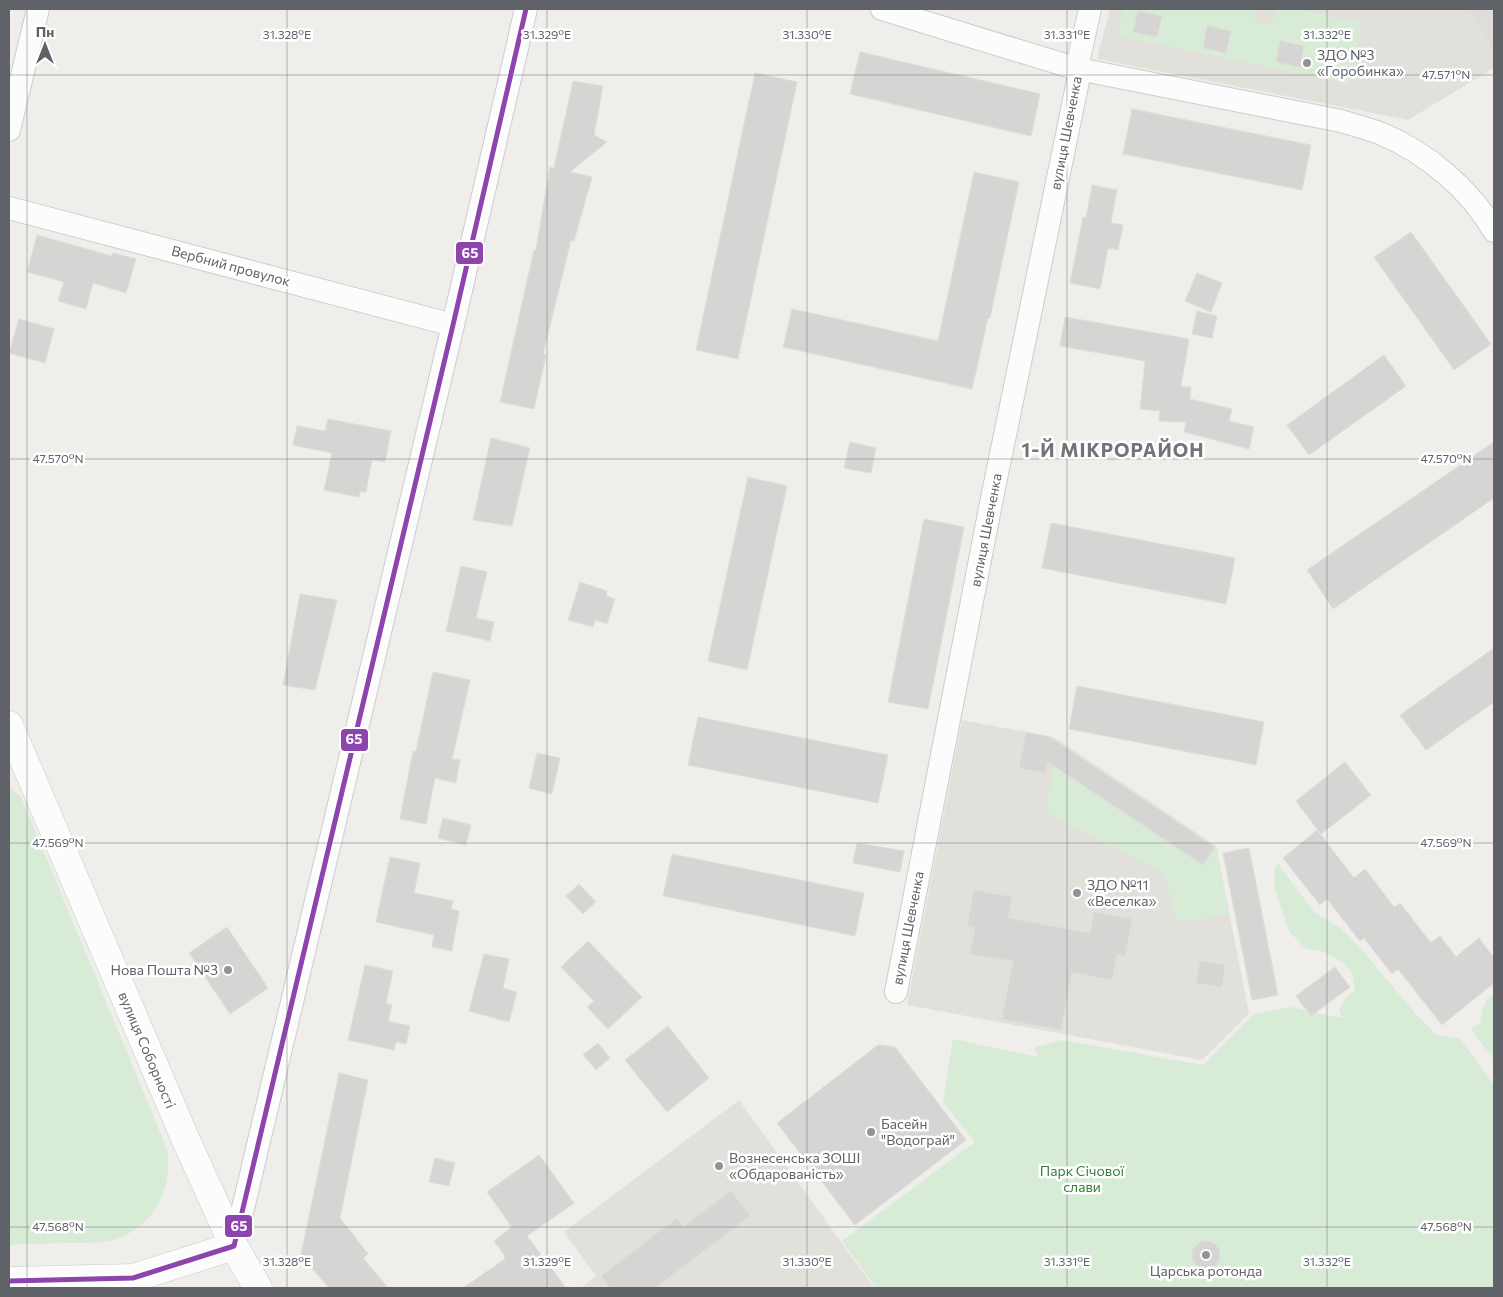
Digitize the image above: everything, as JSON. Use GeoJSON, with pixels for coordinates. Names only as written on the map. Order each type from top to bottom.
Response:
{"type":"FeatureCollection","features":[{"type":"Feature","properties":{"kind":"main road","name":"вулиця Соборності"},"geometry":{"type":"LineString","coordinates":[[9,725],[185,1138],[234,1246],[258,1288]]}},
{"type":"Feature","properties":{"kind":"main road"},"geometry":{"type":"LineString","coordinates":[[9,1281],[133,1278],[234,1246]]}},
{"type":"Feature","properties":{"kind":"street"},"geometry":{"type":"LineString","coordinates":[[9,130],[38,9]]}},
{"type":"Feature","properties":{"kind":"street"},"geometry":{"type":"LineString","coordinates":[[234,1246],[453,325],[526,9]]}},
{"type":"Feature","properties":{"kind":"street","name":"вулиця Шевченка"},"geometry":{"type":"LineString","coordinates":[[882,9],[1078,69],[1341,121],[1382,134],[1420,155],[1454,181],[1483,214],[1494,231]]}},
{"type":"Feature","properties":{"kind":"street","name":"вулиця Шевченка"},"geometry":{"type":"LineString","coordinates":[[896,992],[995,486],[1078,81],[1078,69],[1090,9]]}},
{"type":"Feature","properties":{"kind":"street","name":"Вербний провулок"},"geometry":{"type":"LineString","coordinates":[[9,208],[453,325]]}},
{"type":"Feature","properties":{"kind":"shaded area","name":"ЗДО №3 «Горобинка»"},"geometry":{"type":"Polygon","coordinates":[[[1110,9],[1468,9],[1494,54],[1494,68],[1408,120],[1097,59],[1110,9]]]}},
{"type":"Feature","properties":{"kind":"shaded area"},"geometry":{"type":"Polygon","coordinates":[[[1468,9],[1494,9],[1494,54],[1468,9]]]}},
{"type":"Feature","properties":{"kind":"shaded area","name":"ЗДО №11 «Веселка»"},"geometry":{"type":"Polygon","coordinates":[[[962,720],[1053,737],[1216,846],[1249,1014],[1202,1060],[907,1005],[962,720]]]}},
{"type":"Feature","properties":{"kind":"shaded area","name":"Вознесенська ЗОШІ «Обдарованість»"},"geometry":{"type":"Polygon","coordinates":[[[739,1100],[874,1288],[581,1288],[596,1276],[564,1232],[739,1100]]]}},
{"type":"Feature","properties":{"kind":"green space"},"geometry":{"type":"Polygon","coordinates":[[[1123,9],[1256,9],[1254,21],[1272,25],[1276,9],[1294,9],[1362,23],[1349,84],[1118,36],[1123,9]]]}},
{"type":"Feature","properties":{"kind":"green space"},"geometry":{"type":"Polygon","coordinates":[[[1060,741],[1216,846],[1229,915],[1178,922],[1164,874],[1045,812],[1060,741]]]}},
{"type":"Feature","properties":{"kind":"green space"},"geometry":{"type":"Polygon","coordinates":[[[9,787],[21,797],[167,1149],[167,1179],[157,1207],[137,1228],[124,1236],[109,1241],[9,1245],[9,787]]]}},
{"type":"Feature","properties":{"kind":"green space","name":"Парк Січової слави"},"geometry":{"type":"Polygon","coordinates":[[[1278,864],[1314,912],[1340,928],[1362,950],[1415,1013],[1437,1035],[1460,1039],[1494,1085],[1494,1288],[876,1288],[842,1241],[975,1142],[943,1102],[953,1039],[1038,1057],[1034,1048],[1061,1040],[1203,1065],[1254,1014],[1291,1007],[1342,1018],[1339,1010],[1346,998],[1355,990],[1352,972],[1343,963],[1322,951],[1306,949],[1289,931],[1274,886],[1275,869],[1278,864]]]}},
{"type":"Feature","properties":{"kind":"green space"},"geometry":{"type":"Polygon","coordinates":[[[1494,994],[1494,1059],[1471,1029],[1480,1023],[1485,1003],[1494,994]]]}},
{"type":"Feature","properties":{"kind":"building"},"geometry":{"type":"Polygon","coordinates":[[[1138,11],[1162,16],[1157,37],[1133,32],[1138,11]]]}},
{"type":"Feature","properties":{"kind":"building"},"geometry":{"type":"Polygon","coordinates":[[[1207,26],[1231,31],[1226,53],[1203,48],[1207,26]]]}},
{"type":"Feature","properties":{"kind":"building"},"geometry":{"type":"Polygon","coordinates":[[[1280,41],[1304,46],[1300,67],[1276,62],[1280,41]]]}},
{"type":"Feature","properties":{"kind":"building"},"geometry":{"type":"Polygon","coordinates":[[[860,52],[1040,94],[1031,136],[850,94],[860,52]]]}},
{"type":"Feature","properties":{"kind":"building"},"geometry":{"type":"Polygon","coordinates":[[[755,73],[797,82],[738,359],[696,350],[755,73]]]}},
{"type":"Feature","properties":{"kind":"building"},"geometry":{"type":"Polygon","coordinates":[[[573,81],[603,86],[594,135],[607,142],[570,172],[592,177],[574,241],[571,240],[543,354],[546,355],[534,409],[500,402],[534,250],[536,250],[550,167],[554,168],[573,81]]]}},
{"type":"Feature","properties":{"kind":"building"},"geometry":{"type":"Polygon","coordinates":[[[1132,109],[1311,145],[1302,190],[1123,154],[1132,109]]]}},
{"type":"Feature","properties":{"kind":"building"},"geometry":{"type":"Polygon","coordinates":[[[974,172],[1019,182],[990,318],[988,318],[972,389],[783,347],[792,309],[938,341],[974,172]]]}},
{"type":"Feature","properties":{"kind":"building"},"geometry":{"type":"Polygon","coordinates":[[[1092,185],[1117,190],[1111,223],[1123,225],[1118,250],[1108,248],[1100,289],[1070,283],[1083,217],[1086,218],[1092,185]]]}},
{"type":"Feature","properties":{"kind":"building"},"geometry":{"type":"Polygon","coordinates":[[[1411,232],[1491,344],[1454,370],[1374,257],[1411,232]]]}},
{"type":"Feature","properties":{"kind":"building"},"geometry":{"type":"Polygon","coordinates":[[[37,235],[112,256],[113,253],[136,259],[126,293],[93,283],[86,309],[58,301],[64,282],[27,272],[37,235]]]}},
{"type":"Feature","properties":{"kind":"building"},"geometry":{"type":"Polygon","coordinates":[[[1197,273],[1222,283],[1211,312],[1185,301],[1197,273]]]}},
{"type":"Feature","properties":{"kind":"building"},"geometry":{"type":"Polygon","coordinates":[[[1197,311],[1217,316],[1212,338],[1192,334],[1197,311]]]}},
{"type":"Feature","properties":{"kind":"building"},"geometry":{"type":"Polygon","coordinates":[[[1065,317],[1189,339],[1181,386],[1191,387],[1190,399],[1232,409],[1229,421],[1254,427],[1249,449],[1184,432],[1186,422],[1159,421],[1160,411],[1140,409],[1145,361],[1060,346],[1065,317]]]}},
{"type":"Feature","properties":{"kind":"building"},"geometry":{"type":"Polygon","coordinates":[[[19,319],[54,329],[45,363],[9,353],[19,319]]]}},
{"type":"Feature","properties":{"kind":"building"},"geometry":{"type":"Polygon","coordinates":[[[1384,355],[1406,386],[1309,455],[1287,425],[1384,355]]]}},
{"type":"Feature","properties":{"kind":"building"},"geometry":{"type":"Polygon","coordinates":[[[328,419],[391,431],[385,462],[372,460],[366,492],[360,491],[359,497],[324,490],[332,453],[293,445],[297,426],[325,431],[328,419]]]}},
{"type":"Feature","properties":{"kind":"building"},"geometry":{"type":"Polygon","coordinates":[[[491,438],[530,448],[512,526],[473,520],[491,438]]]}},
{"type":"Feature","properties":{"kind":"building"},"geometry":{"type":"Polygon","coordinates":[[[850,442],[876,448],[871,473],[844,468],[850,442]]]}},
{"type":"Feature","properties":{"kind":"building"},"geometry":{"type":"Polygon","coordinates":[[[1494,442],[1494,498],[1333,609],[1307,570],[1494,442]]]}},
{"type":"Feature","properties":{"kind":"building"},"geometry":{"type":"Polygon","coordinates":[[[748,477],[787,486],[747,670],[708,661],[748,477]]]}},
{"type":"Feature","properties":{"kind":"building"},"geometry":{"type":"Polygon","coordinates":[[[924,519],[964,527],[928,709],[888,702],[924,519]]]}},
{"type":"Feature","properties":{"kind":"building"},"geometry":{"type":"Polygon","coordinates":[[[1051,523],[1235,558],[1226,604],[1042,568],[1051,523]]]}},
{"type":"Feature","properties":{"kind":"building"},"geometry":{"type":"Polygon","coordinates":[[[461,566],[487,572],[476,618],[494,622],[490,641],[446,631],[461,566]]]}},
{"type":"Feature","properties":{"kind":"building"},"geometry":{"type":"Polygon","coordinates":[[[580,582],[607,591],[606,596],[615,599],[607,624],[595,620],[593,627],[568,620],[580,582]]]}},
{"type":"Feature","properties":{"kind":"building"},"geometry":{"type":"Polygon","coordinates":[[[300,594],[337,600],[315,690],[283,685],[300,594]]]}},
{"type":"Feature","properties":{"kind":"building"},"geometry":{"type":"Polygon","coordinates":[[[1494,648],[1494,702],[1426,750],[1400,715],[1494,648]]]}},
{"type":"Feature","properties":{"kind":"building"},"geometry":{"type":"Polygon","coordinates":[[[433,672],[470,680],[452,759],[460,760],[456,783],[435,778],[426,824],[400,819],[413,751],[416,751],[433,672]]]}},
{"type":"Feature","properties":{"kind":"building"},"geometry":{"type":"Polygon","coordinates":[[[1077,686],[1264,722],[1256,765],[1069,729],[1077,686]]]}},
{"type":"Feature","properties":{"kind":"building"},"geometry":{"type":"Polygon","coordinates":[[[698,717],[888,755],[878,803],[688,765],[698,717]]]}},
{"type":"Feature","properties":{"kind":"building"},"geometry":{"type":"Polygon","coordinates":[[[1026,732],[1050,737],[1215,847],[1203,865],[1048,762],[1045,773],[1019,768],[1026,732]]]}},
{"type":"Feature","properties":{"kind":"building"},"geometry":{"type":"Polygon","coordinates":[[[537,753],[560,758],[552,794],[529,788],[537,753]]]}},
{"type":"Feature","properties":{"kind":"building"},"geometry":{"type":"Polygon","coordinates":[[[1345,762],[1371,795],[1321,834],[1296,801],[1345,762]]]}},
{"type":"Feature","properties":{"kind":"building"},"geometry":{"type":"Polygon","coordinates":[[[443,818],[471,825],[466,845],[438,838],[443,818]]]}},
{"type":"Feature","properties":{"kind":"building"},"geometry":{"type":"Polygon","coordinates":[[[1317,830],[1354,878],[1365,869],[1394,907],[1400,903],[1431,943],[1440,936],[1456,957],[1479,938],[1494,958],[1494,983],[1442,1025],[1398,969],[1392,974],[1364,938],[1360,941],[1327,899],[1320,905],[1283,858],[1317,830]]]}},
{"type":"Feature","properties":{"kind":"building"},"geometry":{"type":"Polygon","coordinates":[[[857,843],[904,851],[900,872],[853,863],[857,843]]]}},
{"type":"Feature","properties":{"kind":"building"},"geometry":{"type":"Polygon","coordinates":[[[1249,848],[1278,995],[1252,1000],[1223,853],[1249,848]]]}},
{"type":"Feature","properties":{"kind":"building"},"geometry":{"type":"Polygon","coordinates":[[[672,854],[864,893],[855,936],[663,896],[672,854]]]}},
{"type":"Feature","properties":{"kind":"building"},"geometry":{"type":"Polygon","coordinates":[[[390,857],[420,863],[414,893],[453,901],[451,909],[459,911],[452,951],[432,947],[434,935],[376,922],[390,857]]]}},
{"type":"Feature","properties":{"kind":"building"},"geometry":{"type":"Polygon","coordinates":[[[579,884],[596,902],[583,914],[566,896],[579,884]]]}},
{"type":"Feature","properties":{"kind":"building","name":"ЗДО №11 «Веселка»"},"geometry":{"type":"Polygon","coordinates":[[[974,890],[1012,897],[1008,918],[1090,933],[1094,912],[1132,919],[1125,956],[1117,954],[1112,980],[1072,972],[1061,1030],[1002,1019],[1013,961],[970,954],[975,928],[967,926],[974,890]]]}},
{"type":"Feature","properties":{"kind":"building","name":"Нова Пошта №3"},"geometry":{"type":"Polygon","coordinates":[[[227,927],[268,988],[230,1014],[189,953],[227,927]]]}},
{"type":"Feature","properties":{"kind":"building"},"geometry":{"type":"Polygon","coordinates":[[[588,941],[642,997],[608,1029],[587,1007],[594,1001],[561,967],[588,941]]]}},
{"type":"Feature","properties":{"kind":"building"},"geometry":{"type":"Polygon","coordinates":[[[484,954],[509,959],[503,988],[517,992],[509,1022],[469,1011],[484,954]]]}},
{"type":"Feature","properties":{"kind":"building"},"geometry":{"type":"Polygon","coordinates":[[[1200,961],[1225,965],[1222,987],[1196,983],[1200,961]]]}},
{"type":"Feature","properties":{"kind":"building"},"geometry":{"type":"Polygon","coordinates":[[[365,965],[393,971],[386,1003],[392,1005],[388,1021],[410,1026],[406,1044],[396,1042],[394,1050],[348,1040],[365,965]]]}},
{"type":"Feature","properties":{"kind":"building"},"geometry":{"type":"Polygon","coordinates":[[[1335,967],[1350,987],[1311,1016],[1296,996],[1335,967]]]}},
{"type":"Feature","properties":{"kind":"building"},"geometry":{"type":"Polygon","coordinates":[[[668,1026],[709,1078],[667,1112],[625,1060],[668,1026]]]}},
{"type":"Feature","properties":{"kind":"building"},"geometry":{"type":"Polygon","coordinates":[[[598,1043],[610,1058],[596,1070],[583,1055],[598,1043]]]}},
{"type":"Feature","properties":{"kind":"building","name":"Басейн \"Водограй\""},"geometry":{"type":"Polygon","coordinates":[[[878,1045],[895,1047],[966,1140],[855,1225],[777,1123],[878,1045]]]}},
{"type":"Feature","properties":{"kind":"building"},"geometry":{"type":"Polygon","coordinates":[[[339,1073],[368,1080],[340,1218],[368,1254],[363,1258],[388,1288],[329,1288],[301,1255],[339,1073]]]}},
{"type":"Feature","properties":{"kind":"building"},"geometry":{"type":"Polygon","coordinates":[[[539,1155],[574,1203],[527,1236],[566,1288],[463,1288],[505,1259],[505,1256],[494,1241],[512,1227],[487,1192],[539,1155]]]}},
{"type":"Feature","properties":{"kind":"building"},"geometry":{"type":"Polygon","coordinates":[[[435,1158],[455,1163],[449,1186],[429,1182],[435,1158]]]}},
{"type":"Feature","properties":{"kind":"building"},"geometry":{"type":"Polygon","coordinates":[[[731,1191],[750,1216],[655,1288],[610,1288],[601,1276],[677,1218],[683,1227],[731,1191]]]}},
{"type":"Feature","properties":{"kind":"building","name":"Царська ротонда"},"geometry":{"type":"Polygon","coordinates":[[[1206,1241],[1216,1245],[1220,1255],[1216,1265],[1206,1269],[1196,1265],[1192,1255],[1196,1245],[1206,1241]]]}},
{"type":"Feature","properties":{"kind":"transit line","name":"65"},"geometry":{"type":"LineString","coordinates":[[9,1281],[133,1278],[234,1246],[453,325],[526,9]]}},
{"type":"Feature","properties":{"kind":"place","name":"ЗДО №3 «Горобинка»"},"geometry":{"type":"Point","coordinates":[1307,63]}},
{"type":"Feature","properties":{"kind":"place","name":"ЗДО №11 «Веселка»"},"geometry":{"type":"Point","coordinates":[1077,893]}},
{"type":"Feature","properties":{"kind":"place","name":"Нова Пошта №3"},"geometry":{"type":"Point","coordinates":[228,970]}},
{"type":"Feature","properties":{"kind":"place","name":"Басейн \"Водограй\""},"geometry":{"type":"Point","coordinates":[871,1132]}},
{"type":"Feature","properties":{"kind":"place","name":"Вознесенська ЗОШІ «Обдарованість»"},"geometry":{"type":"Point","coordinates":[719,1166]}},
{"type":"Feature","properties":{"kind":"place","name":"Царська ротонда"},"geometry":{"type":"Point","coordinates":[1206,1255]}},
{"type":"Feature","properties":{"kind":"district","name":"1-Й МІКРОРАЙОН"},"geometry":{"type":"Point","coordinates":[1113,450]}}]}
